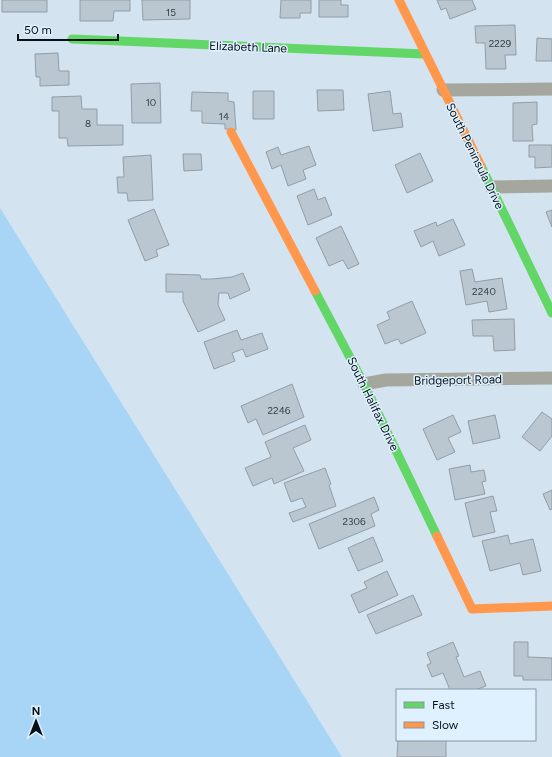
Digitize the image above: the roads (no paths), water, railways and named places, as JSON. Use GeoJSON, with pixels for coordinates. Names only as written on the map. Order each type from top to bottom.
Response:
{"type":"FeatureCollection","features":[{"type":"Feature","properties":{"kind":"street","name":"South Peninsula Drive"},"geometry":{"type":"LineString","coordinates":[[400,0],[424,54],[491,187],[520,251],[552,313]]}},
{"type":"Feature","properties":{"kind":"street","name":"Elizabeth Lane"},"geometry":{"type":"LineString","coordinates":[[72,39],[424,54]]}},
{"type":"Feature","properties":{"kind":"street"},"geometry":{"type":"LineString","coordinates":[[443,90],[552,88]]}},
{"type":"Feature","properties":{"kind":"street","name":"South Halifax Drive"},"geometry":{"type":"LineString","coordinates":[[231,132],[364,384],[472,609],[552,606]]}},
{"type":"Feature","properties":{"kind":"street"},"geometry":{"type":"LineString","coordinates":[[491,187],[552,186]]}},
{"type":"Feature","properties":{"kind":"street","name":"Bridgeport Road"},"geometry":{"type":"LineString","coordinates":[[364,384],[386,380],[552,378]]}},
{"type":"Feature","properties":{"kind":"water"},"geometry":{"type":"Polygon","coordinates":[[[0,208],[342,757],[0,757],[0,208]]]}}]}
